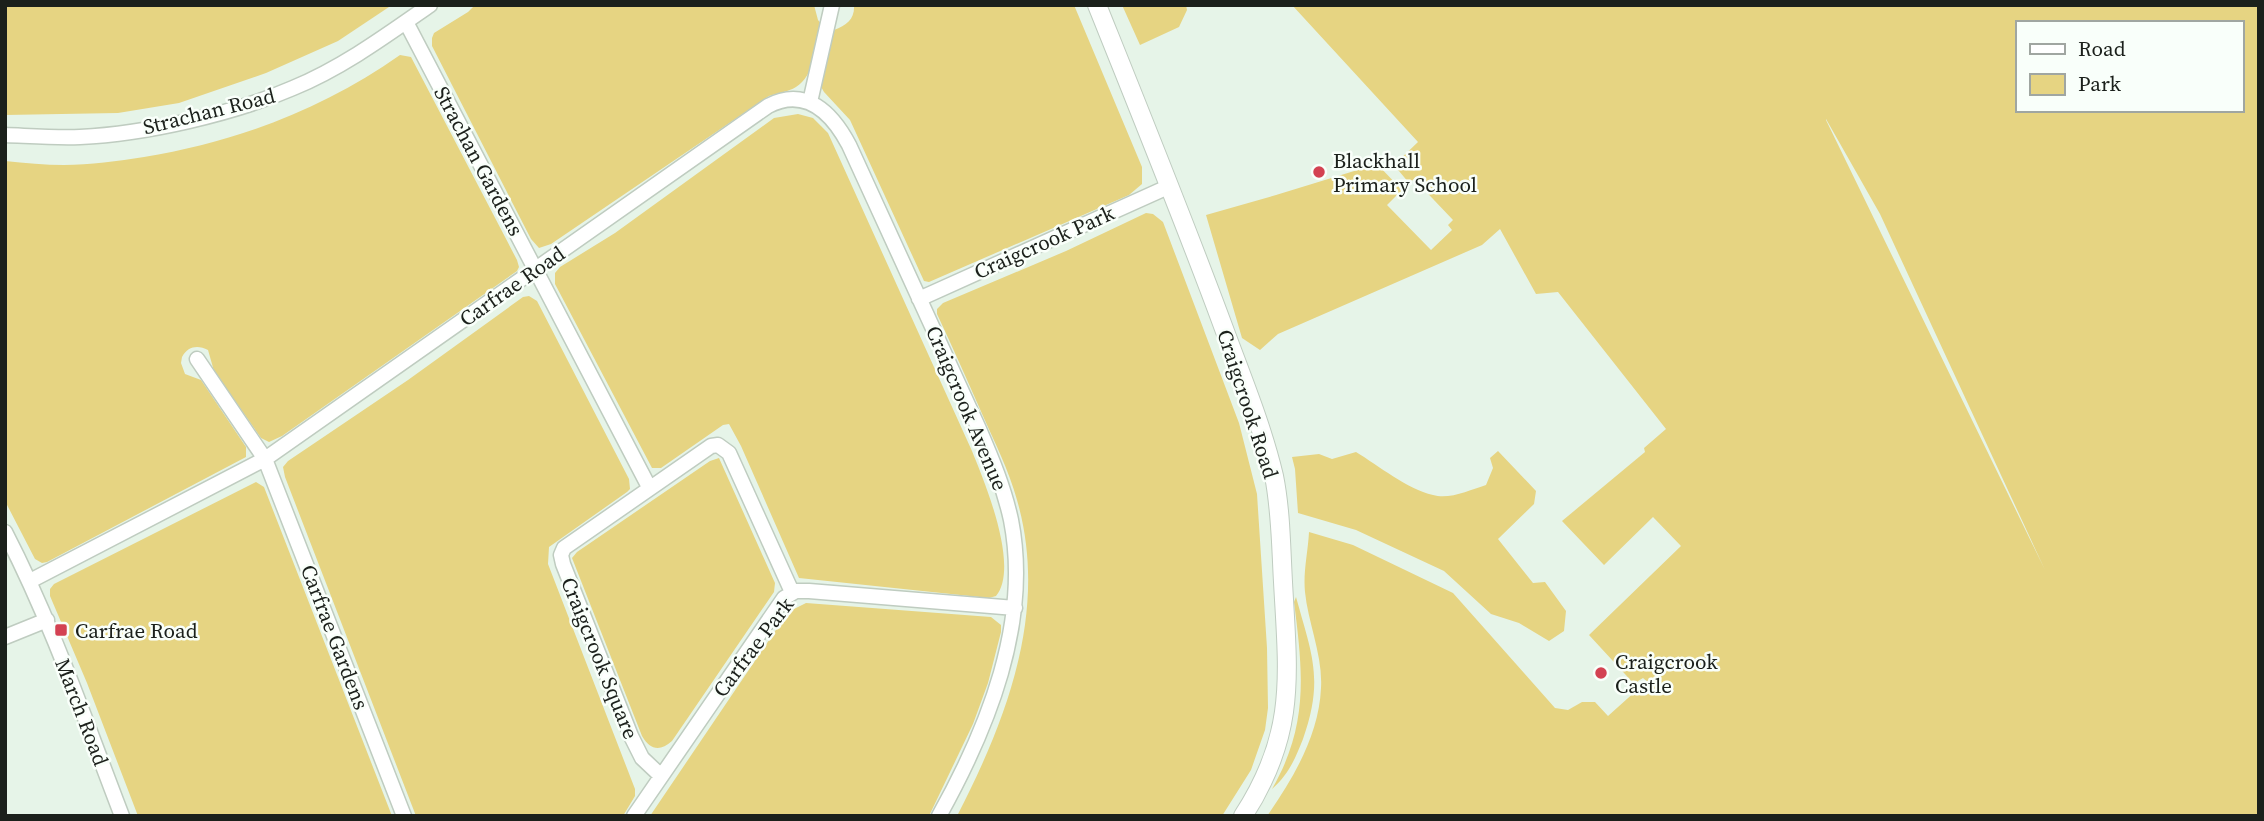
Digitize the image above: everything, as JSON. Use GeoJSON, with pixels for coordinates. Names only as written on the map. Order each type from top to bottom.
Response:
{"type":"FeatureCollection","features":[{"type":"Feature","properties":{"kind":"street","name":"Strachan Road"},"geometry":{"type":"LineString","coordinates":[[5,135],[48,138],[111,135],[236,108],[295,88],[344,61],[430,5]]}},
{"type":"Feature","properties":{"kind":"street"},"geometry":{"type":"LineString","coordinates":[[810,102],[832,5]]}},
{"type":"Feature","properties":{"kind":"street","name":"Craigcrook Road"},"geometry":{"type":"LineString","coordinates":[[1097,5],[1170,186],[1268,454],[1278,501],[1286,636],[1286,703],[1271,764],[1243,816]]}},
{"type":"Feature","properties":{"kind":"street","name":"Strachan Gardens"},"geometry":{"type":"LineString","coordinates":[[406,22],[649,487]]}},
{"type":"Feature","properties":{"kind":"street","name":"Carfrae Road"},"geometry":{"type":"LineString","coordinates":[[30,581],[265,459],[768,106],[790,99],[810,102]]}},
{"type":"Feature","properties":{"kind":"street","name":"Craigcrook Avenue"},"geometry":{"type":"LineString","coordinates":[[810,102],[833,120],[849,145],[979,429],[1002,487],[1014,540],[1015,608],[1009,639],[993,695],[968,758],[939,816]]}},
{"type":"Feature","properties":{"kind":"street","name":"Craigcrook Park"},"geometry":{"type":"LineString","coordinates":[[919,299],[1170,186]]}},
{"type":"Feature","properties":{"kind":"street","name":"Carfrae Gardens"},"geometry":{"type":"LineString","coordinates":[[197,359],[265,459],[404,816]]}},
{"type":"Feature","properties":{"kind":"street","name":"Craigcrook Square"},"geometry":{"type":"LineString","coordinates":[[661,776],[647,765],[637,749],[561,555],[566,545],[711,446],[718,445],[726,449],[792,592]]}},
{"type":"Feature","properties":{"kind":"street","name":"March Road"},"geometry":{"type":"LineString","coordinates":[[5,532],[47,620],[122,816]]}},
{"type":"Feature","properties":{"kind":"street","name":"Carfrae Park"},"geometry":{"type":"LineString","coordinates":[[634,816],[785,598],[792,592],[809,591],[1015,608]]}},
{"type":"Feature","properties":{"kind":"street"},"geometry":{"type":"LineString","coordinates":[[5,637],[47,620]]}},
{"type":"Feature","properties":{"kind":"green space"},"geometry":{"type":"Polygon","coordinates":[[[5,5],[392,5],[338,41],[266,73],[179,103],[118,113],[5,115],[5,5]]]}},
{"type":"Feature","properties":{"kind":"green space"},"geometry":{"type":"Polygon","coordinates":[[[475,5],[814,5],[818,20],[823,26],[811,68],[796,87],[769,96],[551,244],[539,248],[531,239],[432,46],[434,33],[475,5]]]}},
{"type":"Feature","properties":{"kind":"green space"},"geometry":{"type":"Polygon","coordinates":[[[854,5],[1074,5],[1142,167],[1142,184],[1129,195],[929,282],[924,281],[850,120],[820,85],[834,30],[849,21],[854,5]]]}},
{"type":"Feature","properties":{"kind":"green space"},"geometry":{"type":"Polygon","coordinates":[[[1122,5],[1186,5],[1187,10],[1179,27],[1140,45],[1122,5]]]}},
{"type":"Feature","properties":{"kind":"green space"},"geometry":{"type":"Polygon","coordinates":[[[1292,5],[2259,5],[2259,816],[1267,816],[1303,756],[1319,705],[1320,664],[1305,584],[1309,532],[1353,545],[1453,593],[1555,708],[1568,710],[1582,702],[1595,702],[1608,716],[1637,690],[1642,693],[1649,691],[1650,684],[1643,678],[1636,686],[1589,635],[1681,546],[1653,517],[1604,565],[1562,521],[1645,452],[1644,448],[1666,429],[1558,292],[1536,294],[1500,229],[1482,245],[1278,334],[1260,350],[1242,338],[1206,215],[1377,164],[1402,190],[1387,205],[1431,250],[1452,230],[1448,225],[1453,220],[1414,179],[1409,183],[1394,165],[1418,142],[1292,5]],[[1826,119],[2045,570],[1880,214],[1826,119]]]}},
{"type":"Feature","properties":{"kind":"green space"},"geometry":{"type":"Polygon","coordinates":[[[400,55],[411,57],[517,260],[517,271],[282,436],[269,442],[261,438],[214,371],[208,350],[201,347],[190,349],[182,357],[185,374],[201,380],[246,447],[246,457],[47,562],[42,563],[35,559],[5,501],[5,161],[57,165],[94,164],[179,151],[278,121],[341,92],[400,55]]]}},
{"type":"Feature","properties":{"kind":"green space"},"geometry":{"type":"Polygon","coordinates":[[[798,114],[813,118],[828,133],[972,451],[992,503],[1002,546],[1002,583],[996,596],[989,598],[799,578],[729,424],[723,425],[661,468],[652,468],[555,284],[555,273],[560,267],[615,233],[774,118],[798,114]]]}},
{"type":"Feature","properties":{"kind":"green space"},"geometry":{"type":"Polygon","coordinates":[[[1146,213],[1153,214],[1163,222],[1239,423],[1257,494],[1267,648],[1268,708],[1265,730],[1251,770],[1222,816],[957,816],[992,741],[1018,663],[1028,582],[1026,541],[1014,489],[937,309],[943,303],[1066,251],[1146,213]]]}},
{"type":"Feature","properties":{"kind":"green space"},"geometry":{"type":"Polygon","coordinates":[[[529,296],[537,301],[629,479],[630,489],[627,492],[549,547],[548,564],[635,789],[635,796],[623,816],[416,816],[283,467],[523,297],[529,296]]]}},
{"type":"Feature","properties":{"kind":"green space"},"geometry":{"type":"Polygon","coordinates":[[[1498,451],[1536,491],[1534,504],[1498,539],[1533,583],[1545,582],[1566,611],[1564,631],[1549,641],[1519,623],[1491,614],[1444,571],[1356,530],[1298,513],[1292,457],[1319,454],[1332,459],[1356,452],[1413,488],[1446,496],[1486,485],[1493,468],[1490,458],[1498,451]]]}},
{"type":"Feature","properties":{"kind":"green space"},"geometry":{"type":"Polygon","coordinates":[[[719,458],[775,583],[774,592],[672,741],[656,748],[648,744],[642,736],[572,558],[710,461],[719,458]]]}},
{"type":"Feature","properties":{"kind":"green space"},"geometry":{"type":"Polygon","coordinates":[[[256,482],[264,487],[392,816],[138,816],[50,596],[50,589],[54,584],[256,482]]]}},
{"type":"Feature","properties":{"kind":"green space"},"geometry":{"type":"Polygon","coordinates":[[[1296,597],[1311,652],[1313,700],[1297,753],[1287,772],[1272,789],[1284,765],[1298,720],[1301,675],[1294,602],[1296,597]]]}},
{"type":"Feature","properties":{"kind":"green space"},"geometry":{"type":"Polygon","coordinates":[[[806,603],[991,617],[1001,625],[988,683],[973,724],[929,816],[650,816],[786,615],[806,603]]]}},
{"type":"Feature","properties":{"kind":"place","name":"Blackhall Primary School"},"geometry":{"type":"Point","coordinates":[1319,172]}},
{"type":"Feature","properties":{"kind":"place","name":"Carfrae Road"},"geometry":{"type":"Point","coordinates":[61,630]}},
{"type":"Feature","properties":{"kind":"place","name":"Craigcrook Castle"},"geometry":{"type":"Point","coordinates":[1601,673]}}]}
